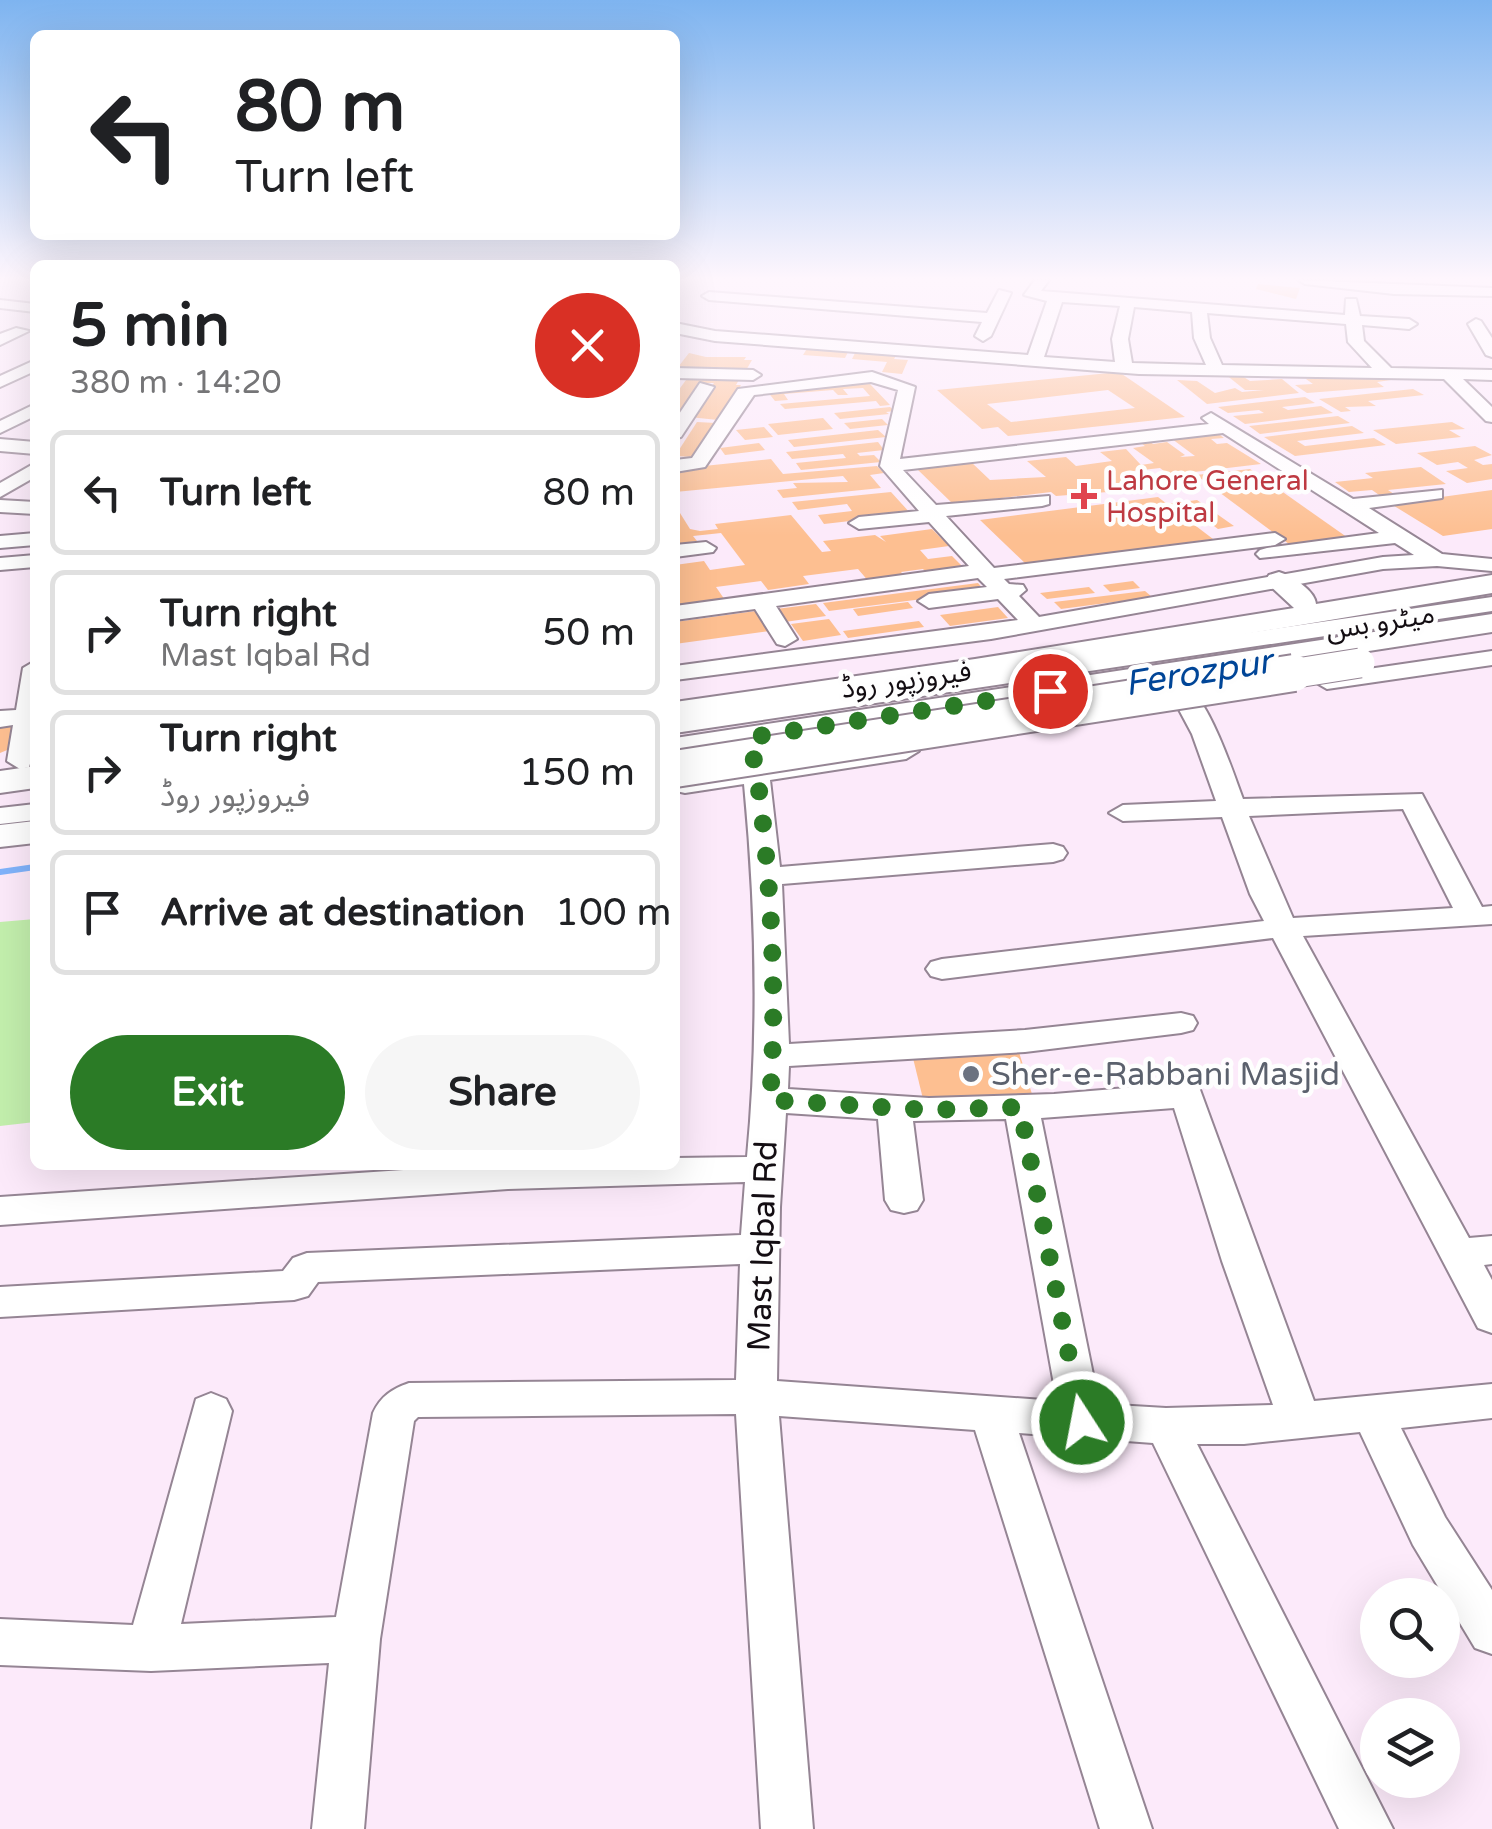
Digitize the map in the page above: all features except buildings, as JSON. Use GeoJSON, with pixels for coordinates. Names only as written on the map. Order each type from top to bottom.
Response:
{"type":"FeatureCollection","features":[{"type":"Feature","properties":{"kind":"main road"},"geometry":{"type":"LineString","coordinates":[[1273,558],[1302,601]]}},
{"type":"Feature","properties":{"kind":"main road"},"geometry":{"type":"LineString","coordinates":[[680,693],[1490,572]]}},
{"type":"Feature","properties":{"kind":"main road","name":"فیروزپور روڈ"},"geometry":{"type":"LineString","coordinates":[[680,711],[1110,648],[1490,572]]}},
{"type":"Feature","properties":{"kind":"main road","name":"فیروزپور روڈ"},"geometry":{"type":"LineString","coordinates":[[680,747],[1492,623]]}},
{"type":"Feature","properties":{"kind":"main road"},"geometry":{"type":"LineString","coordinates":[[680,768],[1360,663],[1492,633]]}},
{"type":"Feature","properties":{"kind":"main road"},"geometry":{"type":"LineString","coordinates":[[0,798],[21,773]]}},
{"type":"Feature","properties":{"kind":"main road"},"geometry":{"type":"LineString","coordinates":[[0,836],[30,833]]}},
{"type":"Feature","properties":{"kind":"main road"},"geometry":{"type":"LineString","coordinates":[[0,862],[30,858]]}},
{"type":"Feature","properties":{"kind":"street"},"geometry":{"type":"LineString","coordinates":[[758,365],[758,388]]}},
{"type":"Feature","properties":{"kind":"street"},"geometry":{"type":"LineString","coordinates":[[1090,365],[1385,372],[1434,368],[1492,375]]}},
{"type":"Feature","properties":{"kind":"street"},"geometry":{"type":"LineString","coordinates":[[1214,365],[1216,370]]}},
{"type":"Feature","properties":{"kind":"street"},"geometry":{"type":"LineString","coordinates":[[1379,365],[1385,372]]}},
{"type":"Feature","properties":{"kind":"street"},"geometry":{"type":"LineString","coordinates":[[0,382],[30,367]]}},
{"type":"Feature","properties":{"kind":"street"},"geometry":{"type":"LineString","coordinates":[[1434,368],[1485,403],[1492,417]]}},
{"type":"Feature","properties":{"kind":"street"},"geometry":{"type":"LineString","coordinates":[[680,374],[758,388]]}},
{"type":"Feature","properties":{"kind":"street"},"geometry":{"type":"LineString","coordinates":[[680,465],[698,462],[744,393],[758,388],[872,377],[907,386],[889,466]]}},
{"type":"Feature","properties":{"kind":"street"},"geometry":{"type":"LineString","coordinates":[[680,420],[706,386]]}},
{"type":"Feature","properties":{"kind":"street"},"geometry":{"type":"LineString","coordinates":[[0,428],[30,413]]}},
{"type":"Feature","properties":{"kind":"street"},"geometry":{"type":"LineString","coordinates":[[680,423],[725,422]]}},
{"type":"Feature","properties":{"kind":"street"},"geometry":{"type":"LineString","coordinates":[[889,466],[1217,423],[1428,554],[1490,572]]}},
{"type":"Feature","properties":{"kind":"street"},"geometry":{"type":"LineString","coordinates":[[0,445],[30,448]]}},
{"type":"Feature","properties":{"kind":"street"},"geometry":{"type":"LineString","coordinates":[[889,466],[1034,625]]}},
{"type":"Feature","properties":{"kind":"street"},"geometry":{"type":"LineString","coordinates":[[0,490],[30,472]]}},
{"type":"Feature","properties":{"kind":"street"},"geometry":{"type":"LineString","coordinates":[[1350,505],[1435,494]]}},
{"type":"Feature","properties":{"kind":"street"},"geometry":{"type":"LineString","coordinates":[[859,523],[1042,500]]}},
{"type":"Feature","properties":{"kind":"street"},"geometry":{"type":"LineString","coordinates":[[0,506],[30,508]]}},
{"type":"Feature","properties":{"kind":"street"},"geometry":{"type":"LineString","coordinates":[[680,611],[991,579],[1273,558],[1399,536]]}},
{"type":"Feature","properties":{"kind":"street"},"geometry":{"type":"LineString","coordinates":[[0,542],[30,539]]}},
{"type":"Feature","properties":{"kind":"street"},"geometry":{"type":"LineString","coordinates":[[680,551],[706,548]]}},
{"type":"Feature","properties":{"kind":"street"},"geometry":{"type":"LineString","coordinates":[[680,672],[1203,598],[1273,558],[1383,563],[1428,554]]}},
{"type":"Feature","properties":{"kind":"street"},"geometry":{"type":"LineString","coordinates":[[0,564],[30,561]]}},
{"type":"Feature","properties":{"kind":"street","name":"میٹرو بس"},"geometry":{"type":"LineString","coordinates":[[680,724],[1490,572]]}},
{"type":"Feature","properties":{"kind":"street"},"geometry":{"type":"LineString","coordinates":[[929,601],[991,579],[1144,573]]}},
{"type":"Feature","properties":{"kind":"street"},"geometry":{"type":"LineString","coordinates":[[762,601],[785,640]]}},
{"type":"Feature","properties":{"kind":"street"},"geometry":{"type":"LineString","coordinates":[[680,785],[1492,658]]}},
{"type":"Feature","properties":{"kind":"street"},"geometry":{"type":"LineString","coordinates":[[1163,674],[1189,704],[1205,734],[1265,894],[1283,928],[1474,1252],[1492,1317]]}},
{"type":"Feature","properties":{"kind":"street"},"geometry":{"type":"LineString","coordinates":[[0,719],[30,715]]}},
{"type":"Feature","properties":{"kind":"street"},"geometry":{"type":"LineString","coordinates":[[21,773],[30,721]]}},
{"type":"Feature","properties":{"kind":"street","name":"Mast Iqbal Rd"},"geometry":{"type":"LineString","coordinates":[[752,737],[767,877],[774,1056],[764,1169],[756,1397],[787,1829]]}},
{"type":"Feature","properties":{"kind":"street"},"geometry":{"type":"LineString","coordinates":[[942,969],[1283,928],[1481,914],[1412,800],[1123,813]]}},
{"type":"Feature","properties":{"kind":"street"},"geometry":{"type":"LineString","coordinates":[[0,816],[30,813]]}},
{"type":"Feature","properties":{"kind":"street"},"geometry":{"type":"LineString","coordinates":[[767,877],[1053,853]]}},
{"type":"Feature","properties":{"kind":"street"},"geometry":{"type":"LineString","coordinates":[[774,1056],[988,1044],[1181,1023]]}},
{"type":"Feature","properties":{"kind":"street"},"geometry":{"type":"LineString","coordinates":[[770,1100],[894,1107],[1020,1107],[1187,1095],[1241,1261],[1300,1420]]}},
{"type":"Feature","properties":{"kind":"street"},"geometry":{"type":"LineString","coordinates":[[894,1107],[904,1200]]}},
{"type":"Feature","properties":{"kind":"street"},"geometry":{"type":"LineString","coordinates":[[1020,1107],[1082,1422]]}},
{"type":"Feature","properties":{"kind":"street"},"geometry":{"type":"LineString","coordinates":[[0,1211],[508,1176],[764,1169]]}},
{"type":"Feature","properties":{"kind":"street"},"geometry":{"type":"LineString","coordinates":[[0,1302],[294,1284],[307,1268],[760,1249]]}},
{"type":"Feature","properties":{"kind":"street"},"geometry":{"type":"LineString","coordinates":[[338,1829],[356,1639],[394,1414],[410,1400],[756,1397],[1166,1426],[1300,1420],[1492,1401]]}},
{"type":"Feature","properties":{"kind":"street"},"geometry":{"type":"LineString","coordinates":[[151,1648],[210,1411]]}},
{"type":"Feature","properties":{"kind":"street"},"geometry":{"type":"LineString","coordinates":[[1372,1413],[1429,1531],[1492,1632]]}},
{"type":"Feature","properties":{"kind":"street"},"geometry":{"type":"LineString","coordinates":[[992,1416],[1126,1829]]}},
{"type":"Feature","properties":{"kind":"street"},"geometry":{"type":"LineString","coordinates":[[1166,1426],[1367,1829]]}},
{"type":"Feature","properties":{"kind":"street"},"geometry":{"type":"LineString","coordinates":[[0,1642],[151,1648],[356,1639]]}},
{"type":"Feature","properties":{"kind":"green space"},"geometry":{"type":"Polygon","coordinates":[[[30,919],[30,1123],[0,1126],[0,922],[30,919]]]}},
{"type":"Feature","properties":{"kind":"waterway","name":"Ferozpur"},"geometry":{"type":"LineString","coordinates":[[0,872],[30,868]]}},
{"type":"Feature","properties":{"kind":"place","name":"Lahore General Hospital"},"geometry":{"type":"Point","coordinates":[1084,496]}},
{"type":"Feature","properties":{"kind":"place","name":"Sher-e-Rabbani Masjid"},"geometry":{"type":"Point","coordinates":[971,1074]}},
{"type":"Feature","properties":{"kind":"route"},"geometry":{"type":"LineString","coordinates":[[1050,691],[752,737],[752,750],[762,806],[770,936],[774,1056],[770,1100],[929,1110],[1020,1107],[1082,1422]]}}]}
